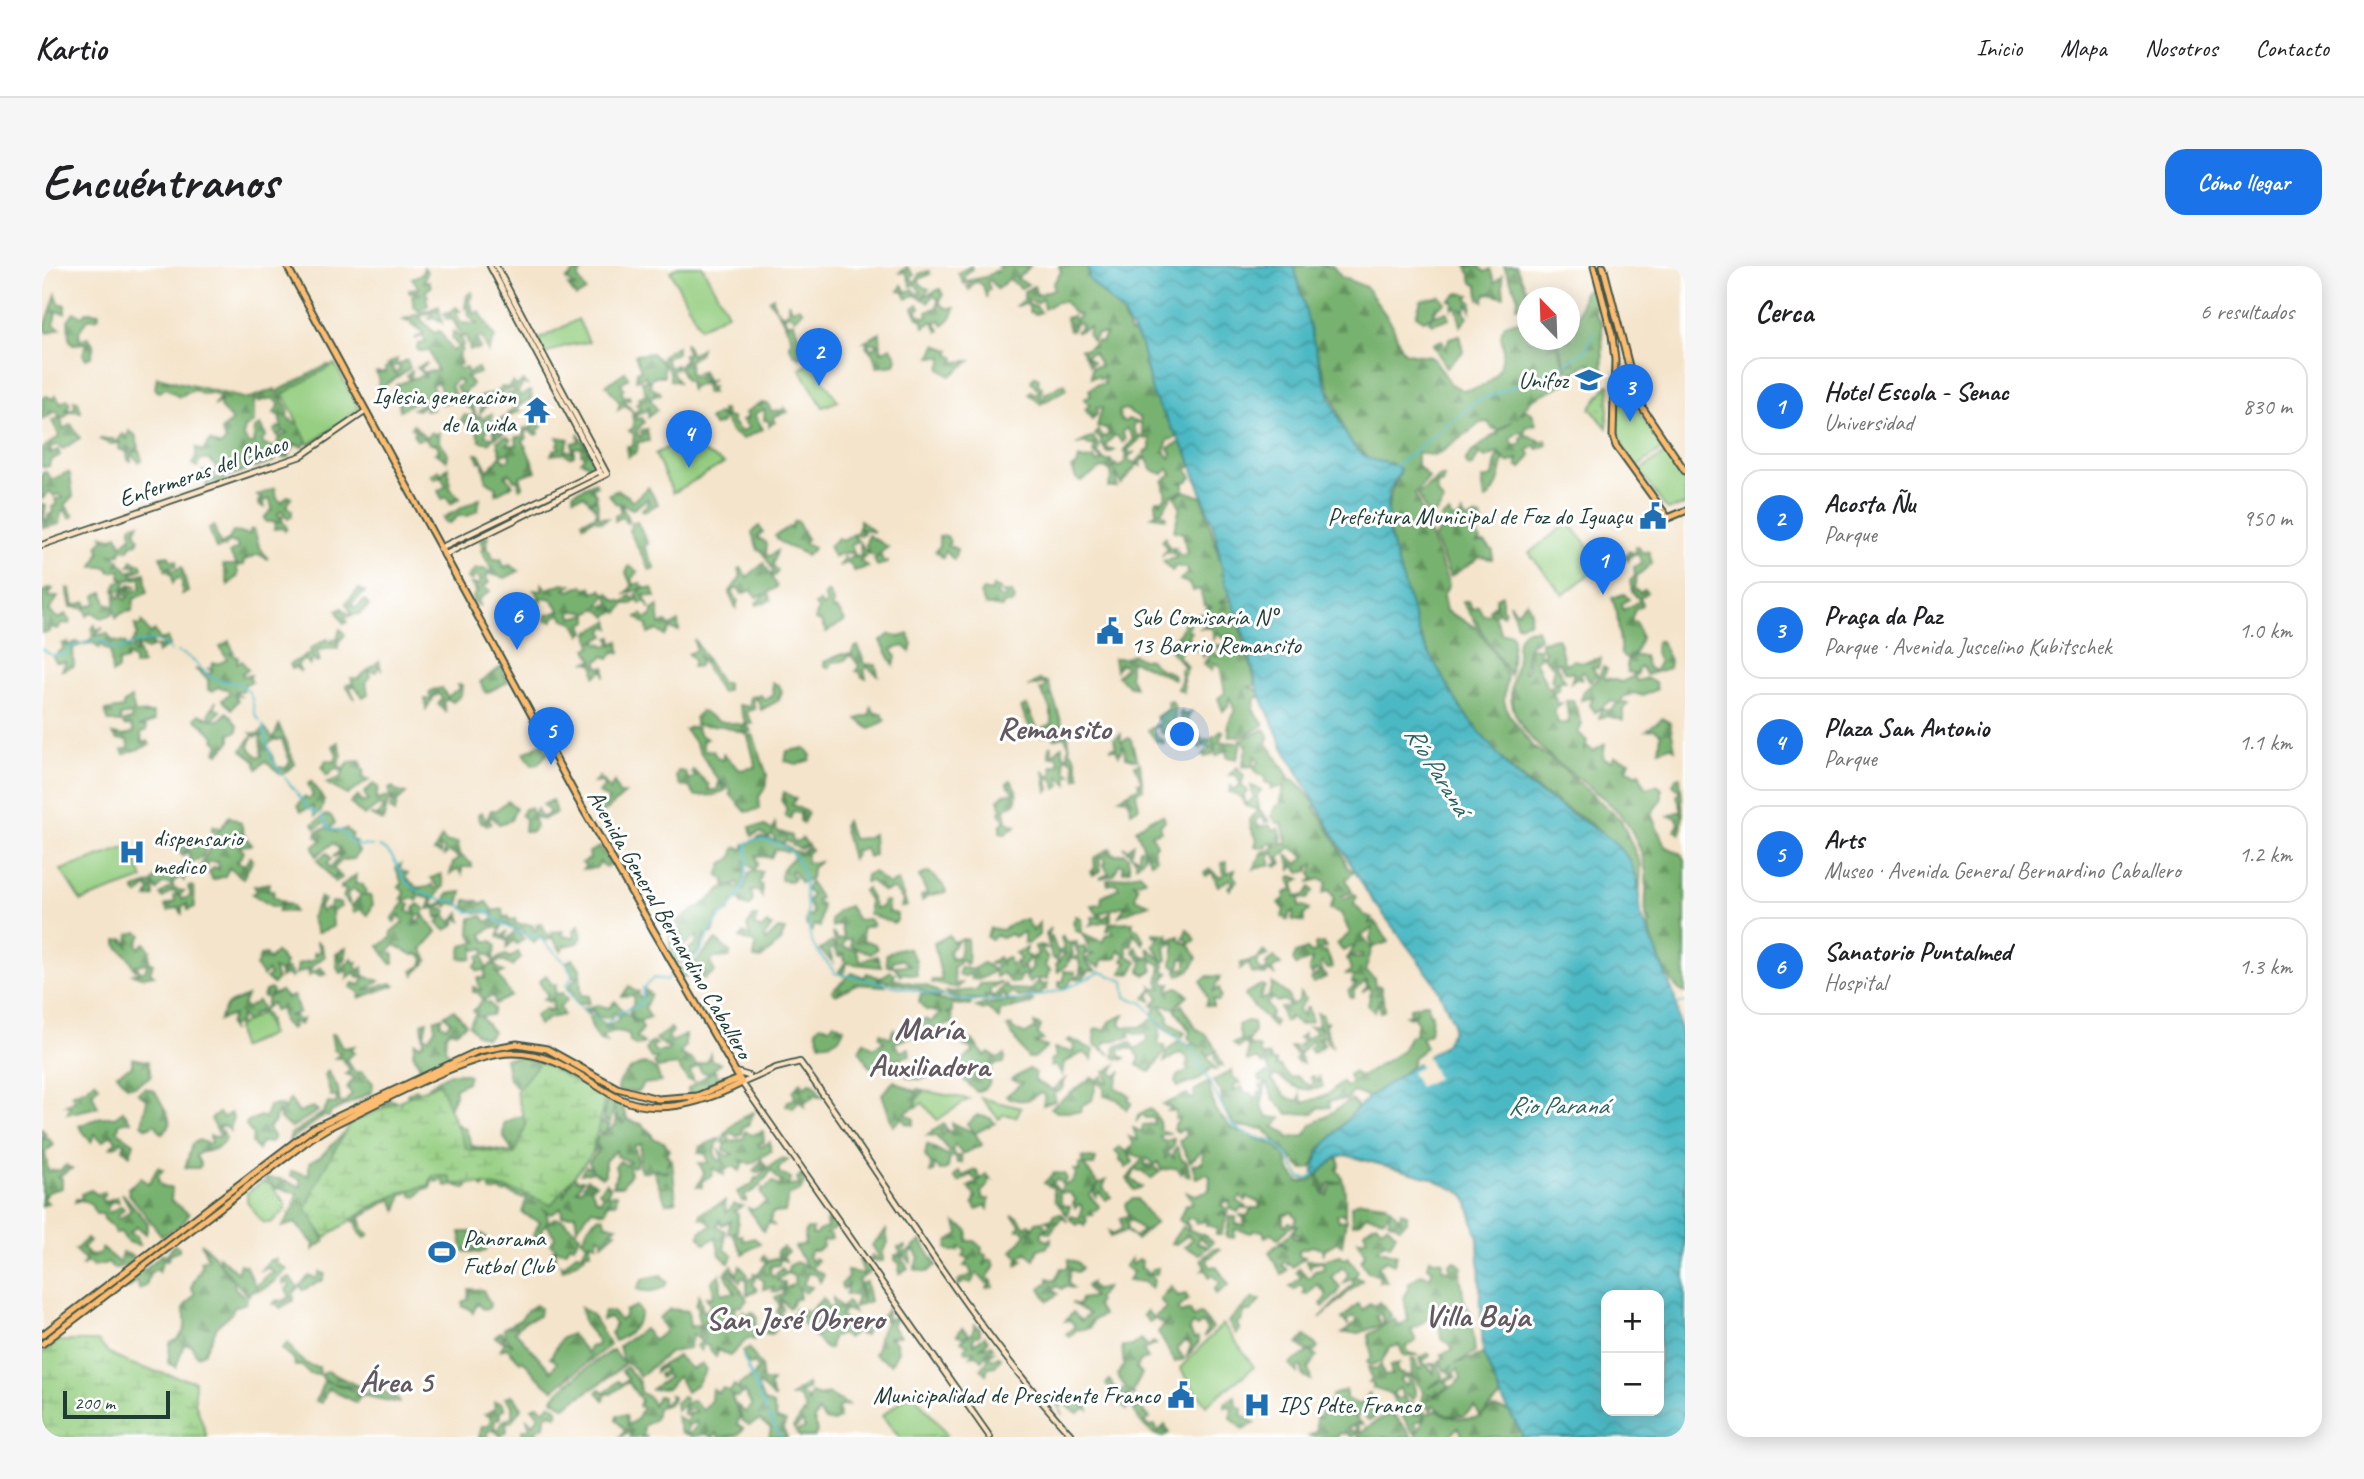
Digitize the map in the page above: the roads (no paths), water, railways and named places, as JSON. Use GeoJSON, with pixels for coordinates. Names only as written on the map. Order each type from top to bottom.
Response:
{"type":"FeatureCollection","features":[{"type":"Feature","properties":{"kind":"main road","name":"Avenida General Bernardino Caballero"},"geometry":{"type":"LineString","coordinates":[[287,266],[578,800],[741,1081]]}},
{"type":"Feature","properties":{"kind":"main road"},"geometry":{"type":"LineString","coordinates":[[490,266],[603,473]]}},
{"type":"Feature","properties":{"kind":"main road"},"geometry":{"type":"LineString","coordinates":[[496,266],[603,473]]}},
{"type":"Feature","properties":{"kind":"main road"},"geometry":{"type":"LineString","coordinates":[[1594,266],[1606,307],[1615,359],[1612,436],[1616,446],[1668,518],[1684,511]]}},
{"type":"Feature","properties":{"kind":"main road"},"geometry":{"type":"LineString","coordinates":[[1603,266],[1638,401],[1685,471]]}},
{"type":"Feature","properties":{"kind":"main road"},"geometry":{"type":"LineString","coordinates":[[1615,359],[1620,368],[1628,369]]}},
{"type":"Feature","properties":{"kind":"main road","name":"Enfermeras del Chaco"},"geometry":{"type":"LineString","coordinates":[[42,545],[300,456],[366,411]]}},
{"type":"Feature","properties":{"kind":"main road"},"geometry":{"type":"LineString","coordinates":[[440,548],[603,473]]}},
{"type":"Feature","properties":{"kind":"main road"},"geometry":{"type":"LineString","coordinates":[[444,555],[603,473]]}},
{"type":"Feature","properties":{"kind":"main road"},"geometry":{"type":"LineString","coordinates":[[42,1335],[303,1135],[396,1087],[478,1051],[517,1044],[561,1054],[629,1093],[658,1100],[697,1096]]}},
{"type":"Feature","properties":{"kind":"main road"},"geometry":{"type":"LineString","coordinates":[[42,1344],[312,1138],[399,1094],[483,1057],[515,1053],[554,1060],[629,1102],[652,1107],[680,1106],[732,1088],[749,1076],[800,1062],[974,1317],[1005,1359],[1073,1437]]}},
{"type":"Feature","properties":{"kind":"main road"},"geometry":{"type":"LineString","coordinates":[[723,1086],[730,1079],[732,1069],[749,1076]]}},
{"type":"Feature","properties":{"kind":"main road"},"geometry":{"type":"LineString","coordinates":[[680,1106],[697,1096],[762,1073]]}},
{"type":"Feature","properties":{"kind":"main road"},"geometry":{"type":"LineString","coordinates":[[741,1081],[990,1437]]}},
{"type":"Feature","properties":{"kind":"main road"},"geometry":{"type":"LineString","coordinates":[[396,1087],[399,1094]]}},
{"type":"Feature","properties":{"kind":"main road"},"geometry":{"type":"LineString","coordinates":[[732,1088],[748,1091]]}},
{"type":"Feature","properties":{"kind":"water","name":"Rio Paraná"},"geometry":{"type":"Polygon","coordinates":[[[1088,266],[1294,266],[1328,391],[1347,437],[1364,456],[1392,464],[1401,470],[1389,491],[1387,505],[1390,538],[1421,639],[1461,709],[1507,766],[1526,784],[1612,840],[1630,860],[1638,882],[1641,915],[1674,995],[1685,1055],[1685,1437],[1524,1437],[1501,1397],[1483,1354],[1478,1239],[1467,1200],[1462,1193],[1431,1178],[1345,1155],[1337,1157],[1318,1174],[1313,1173],[1319,1152],[1342,1125],[1369,1097],[1444,1045],[1453,1030],[1453,1021],[1435,983],[1368,894],[1283,747],[1258,690],[1245,637],[1225,582],[1214,528],[1188,455],[1153,396],[1141,345],[1122,313],[1089,279],[1088,266]]]}},
{"type":"Feature","properties":{"kind":"waterway"},"geometry":{"type":"LineString","coordinates":[[1395,467],[1477,401],[1559,368],[1585,351],[1595,332]]}},
{"type":"Feature","properties":{"kind":"waterway"},"geometry":{"type":"LineString","coordinates":[[83,643],[99,640],[118,651],[131,645],[153,641],[171,651]]}},
{"type":"Feature","properties":{"kind":"waterway"},"geometry":{"type":"LineString","coordinates":[[42,649],[52,655],[66,655],[70,647],[80,644]]}},
{"type":"Feature","properties":{"kind":"waterway"},"geometry":{"type":"LineString","coordinates":[[177,652],[189,657],[211,677],[245,688],[252,698],[255,714],[260,721]]}},
{"type":"Feature","properties":{"kind":"waterway"},"geometry":{"type":"LineString","coordinates":[[263,725],[271,758],[282,774]]}},
{"type":"Feature","properties":{"kind":"waterway"},"geometry":{"type":"LineString","coordinates":[[285,778],[309,809],[318,814]]}},
{"type":"Feature","properties":{"kind":"waterway"},"geometry":{"type":"LineString","coordinates":[[322,816],[329,828],[343,832],[353,845],[374,846]]}},
{"type":"Feature","properties":{"kind":"waterway"},"geometry":{"type":"LineString","coordinates":[[679,968],[698,954],[715,923],[739,895],[746,873],[747,843],[759,840],[773,842],[790,851],[798,861],[803,873],[812,942],[835,973],[964,1001],[1022,1000],[1062,990],[1101,972],[1124,981],[1126,997],[1143,1003],[1163,1028],[1192,1049],[1232,1125],[1245,1134],[1274,1142],[1288,1156],[1300,1178],[1309,1179],[1315,1174]]}},
{"type":"Feature","properties":{"kind":"waterway"},"geometry":{"type":"LineString","coordinates":[[379,847],[390,854],[410,885],[420,891],[456,901],[468,912],[487,911],[511,928],[525,935],[539,937],[570,967],[572,977],[566,985],[576,1004],[606,1024],[621,1012],[642,1004],[643,988],[654,978],[667,980],[673,972]]}},
{"type":"Feature","properties":{"kind":"waterway"},"geometry":{"type":"LineString","coordinates":[[1676,1005],[1685,1002]]}},
{"type":"Feature","properties":{"kind":"waterway"},"geometry":{"type":"LineString","coordinates":[[743,1356],[766,1411]]}},
{"type":"Feature","properties":{"kind":"waterway"},"geometry":{"type":"LineString","coordinates":[[769,1416],[781,1437]]}},
{"type":"Feature","properties":{"kind":"place","name":"Unifoz"},"geometry":{"type":"Point","coordinates":[1589,380]}},
{"type":"Feature","properties":{"kind":"place","name":"Acosta Ñu"},"geometry":{"type":"Point","coordinates":[819,386]}},
{"type":"Feature","properties":{"kind":"place","name":"Iglesia generacion de la vida"},"geometry":{"type":"Point","coordinates":[537,410]}},
{"type":"Feature","properties":{"kind":"place","name":"Praça da Paz"},"geometry":{"type":"Point","coordinates":[1630,422]}},
{"type":"Feature","properties":{"kind":"place","name":"Plaza San Antonio"},"geometry":{"type":"Point","coordinates":[689,468]}},
{"type":"Feature","properties":{"kind":"place","name":"Prefeitura Municipal de Foz do Iguaçu"},"geometry":{"type":"Point","coordinates":[1653,516]}},
{"type":"Feature","properties":{"kind":"place","name":"Hotel Escola - Senac"},"geometry":{"type":"Point","coordinates":[1603,595]}},
{"type":"Feature","properties":{"kind":"place","name":"Sub Comisaría N° 13 Barrio Remansito"},"geometry":{"type":"Point","coordinates":[1110,631]}},
{"type":"Feature","properties":{"kind":"place","name":"Sanatorio Puntalmed"},"geometry":{"type":"Point","coordinates":[517,650]}},
{"type":"Feature","properties":{"kind":"place","name":"Arts"},"geometry":{"type":"Point","coordinates":[551,765]}},
{"type":"Feature","properties":{"kind":"place","name":"dispensario medico"},"geometry":{"type":"Point","coordinates":[132,852]}},
{"type":"Feature","properties":{"kind":"place","name":"Panorama Futbol Club"},"geometry":{"type":"Point","coordinates":[442,1252]}},
{"type":"Feature","properties":{"kind":"place","name":"Municipalidad de Presidente Franco"},"geometry":{"type":"Point","coordinates":[1181,1395]}},
{"type":"Feature","properties":{"kind":"place","name":"IPS Pdte. Franco"},"geometry":{"type":"Point","coordinates":[1257,1405]}},
{"type":"Feature","properties":{"kind":"district","name":"Remansito"},"geometry":{"type":"Point","coordinates":[1054,728]}},
{"type":"Feature","properties":{"kind":"district","name":"María Auxiliadora"},"geometry":{"type":"Point","coordinates":[929,1046]}},
{"type":"Feature","properties":{"kind":"district","name":"Villa Baja"},"geometry":{"type":"Point","coordinates":[1477,1315]}},
{"type":"Feature","properties":{"kind":"district","name":"San José Obrero"},"geometry":{"type":"Point","coordinates":[795,1318]}},
{"type":"Feature","properties":{"kind":"district","name":"Área 5"},"geometry":{"type":"Point","coordinates":[396,1381]}},
{"type":"Feature","properties":{"kind":"water label","name":"Río Paraná"},"geometry":{"type":"Point","coordinates":[1438,770]}}]}
